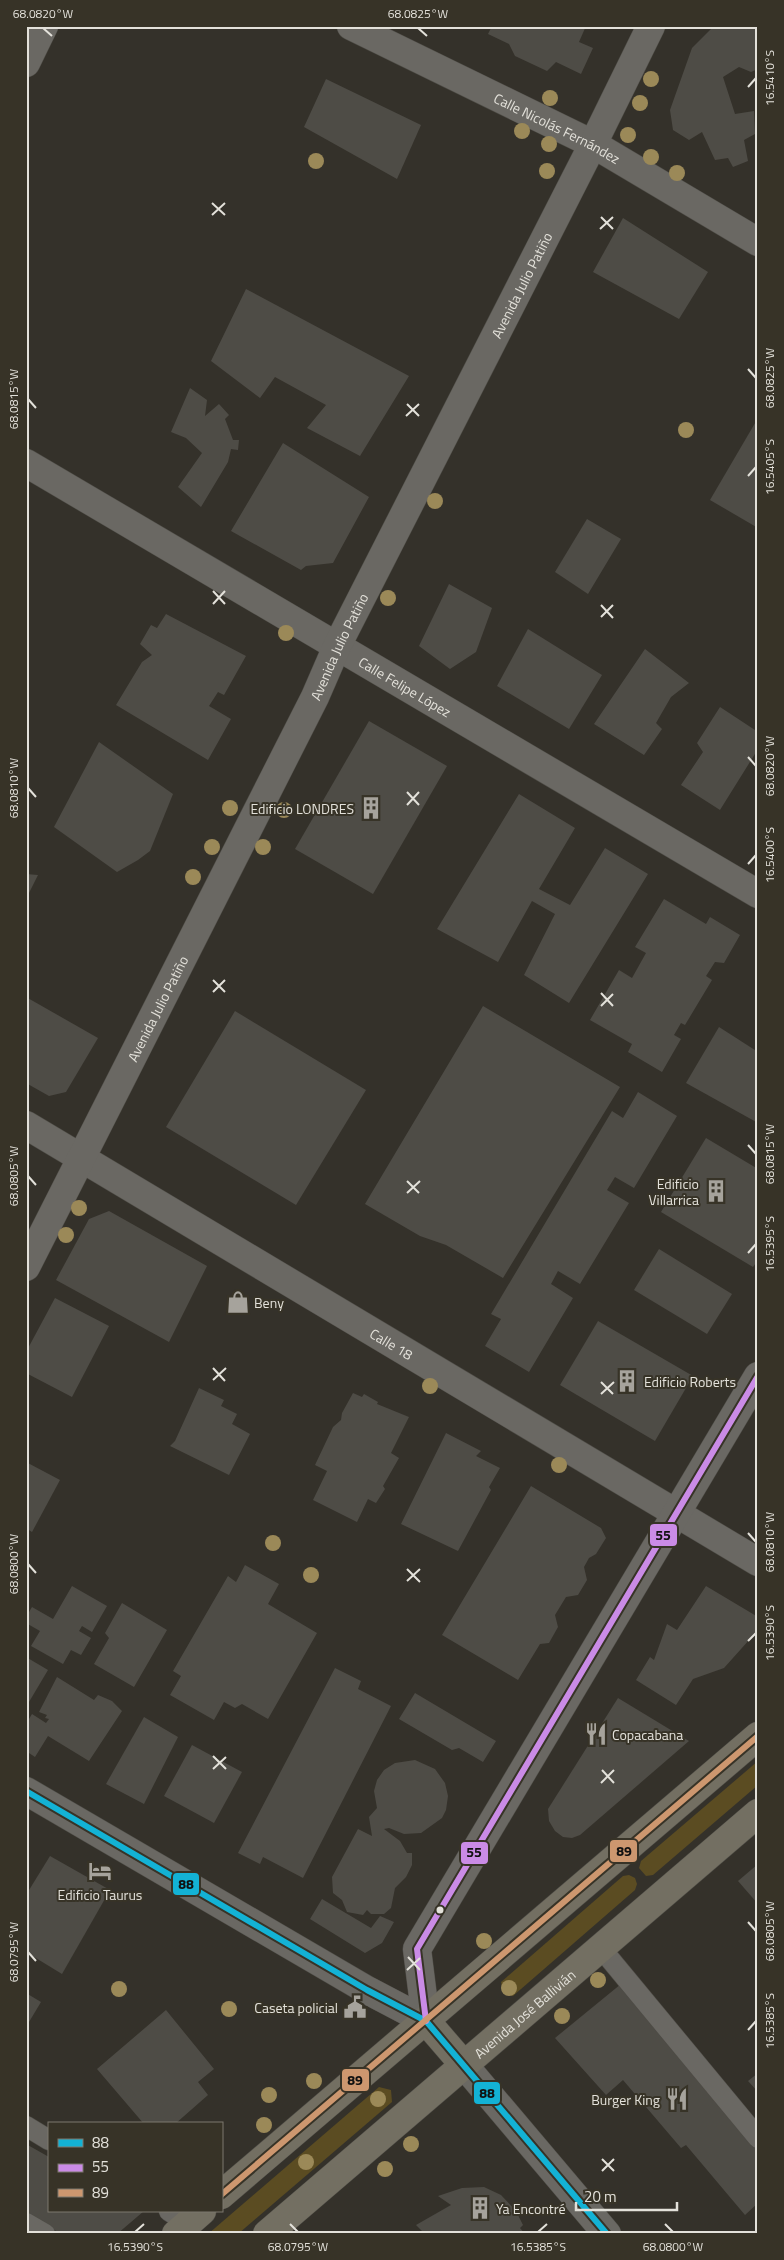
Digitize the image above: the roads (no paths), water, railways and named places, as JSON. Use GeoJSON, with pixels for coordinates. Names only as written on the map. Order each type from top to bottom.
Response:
{"type":"FeatureCollection","features":[{"type":"Feature","properties":{"kind":"main road"},"geometry":{"type":"LineString","coordinates":[[222,2194],[758,1736]]}},
{"type":"Feature","properties":{"kind":"main road","name":"Avenida José Ballivián"},"geometry":{"type":"LineString","coordinates":[[267,2234],[758,1813]]}},
{"type":"Feature","properties":{"kind":"main road"},"geometry":{"type":"LineString","coordinates":[[426,2021],[464,2065]]}},
{"type":"Feature","properties":{"kind":"street"},"geometry":{"type":"LineString","coordinates":[[26,63],[44,26]]}},
{"type":"Feature","properties":{"kind":"street","name":"Calle Nicolás Fernández"},"geometry":{"type":"LineString","coordinates":[[351,26],[594,144],[758,242]]}},
{"type":"Feature","properties":{"kind":"street","name":"Avenida Julio Patiño"},"geometry":{"type":"LineString","coordinates":[[26,1267],[315,697],[338,644],[594,144],[651,26]]}},
{"type":"Feature","properties":{"kind":"street","name":"Calle Felipe López"},"geometry":{"type":"LineString","coordinates":[[26,463],[338,644],[758,894]]}},
{"type":"Feature","properties":{"kind":"street","name":"Calle 18"},"geometry":{"type":"LineString","coordinates":[[26,1125],[82,1156],[758,1562]]}},
{"type":"Feature","properties":{"kind":"street"},"geometry":{"type":"LineString","coordinates":[[426,2021],[417,1949],[674,1513],[758,1376]]}},
{"type":"Feature","properties":{"kind":"street"},"geometry":{"type":"LineString","coordinates":[[26,1791],[368,1990],[426,2021]]}},
{"type":"Feature","properties":{"kind":"street"},"geometry":{"type":"LineString","coordinates":[[464,2065],[607,2234]]}},
{"type":"Feature","properties":{"kind":"lane"},"geometry":{"type":"LineString","coordinates":[[600,1947],[758,2138]]}},
{"type":"Feature","properties":{"kind":"lane"},"geometry":{"type":"LineString","coordinates":[[26,2126],[48,2139]]}},
{"type":"Feature","properties":{"kind":"lane"},"geometry":{"type":"LineString","coordinates":[[26,2223],[45,2234]]}},
{"type":"Feature","properties":{"kind":"place","name":"Edificio LONDRES"},"geometry":{"type":"Point","coordinates":[371,808]}},
{"type":"Feature","properties":{"kind":"place","name":"Edificio Villarrica"},"geometry":{"type":"Point","coordinates":[716,1191]}},
{"type":"Feature","properties":{"kind":"place","name":"Beny"},"geometry":{"type":"Point","coordinates":[238,1302]}},
{"type":"Feature","properties":{"kind":"place","name":"Edificio Roberts"},"geometry":{"type":"Point","coordinates":[627,1381]}},
{"type":"Feature","properties":{"kind":"place","name":"Copacabana"},"geometry":{"type":"Point","coordinates":[596,1734]}},
{"type":"Feature","properties":{"kind":"place","name":"Edificio Taurus"},"geometry":{"type":"Point","coordinates":[100,1871]}},
{"type":"Feature","properties":{"kind":"place","name":"Caseta policial"},"geometry":{"type":"Point","coordinates":[355,2007]}},
{"type":"Feature","properties":{"kind":"place","name":"Burger King"},"geometry":{"type":"Point","coordinates":[677,2099]}},
{"type":"Feature","properties":{"kind":"place","name":"Ya Encontré"},"geometry":{"type":"Point","coordinates":[480,2208]}}]}
